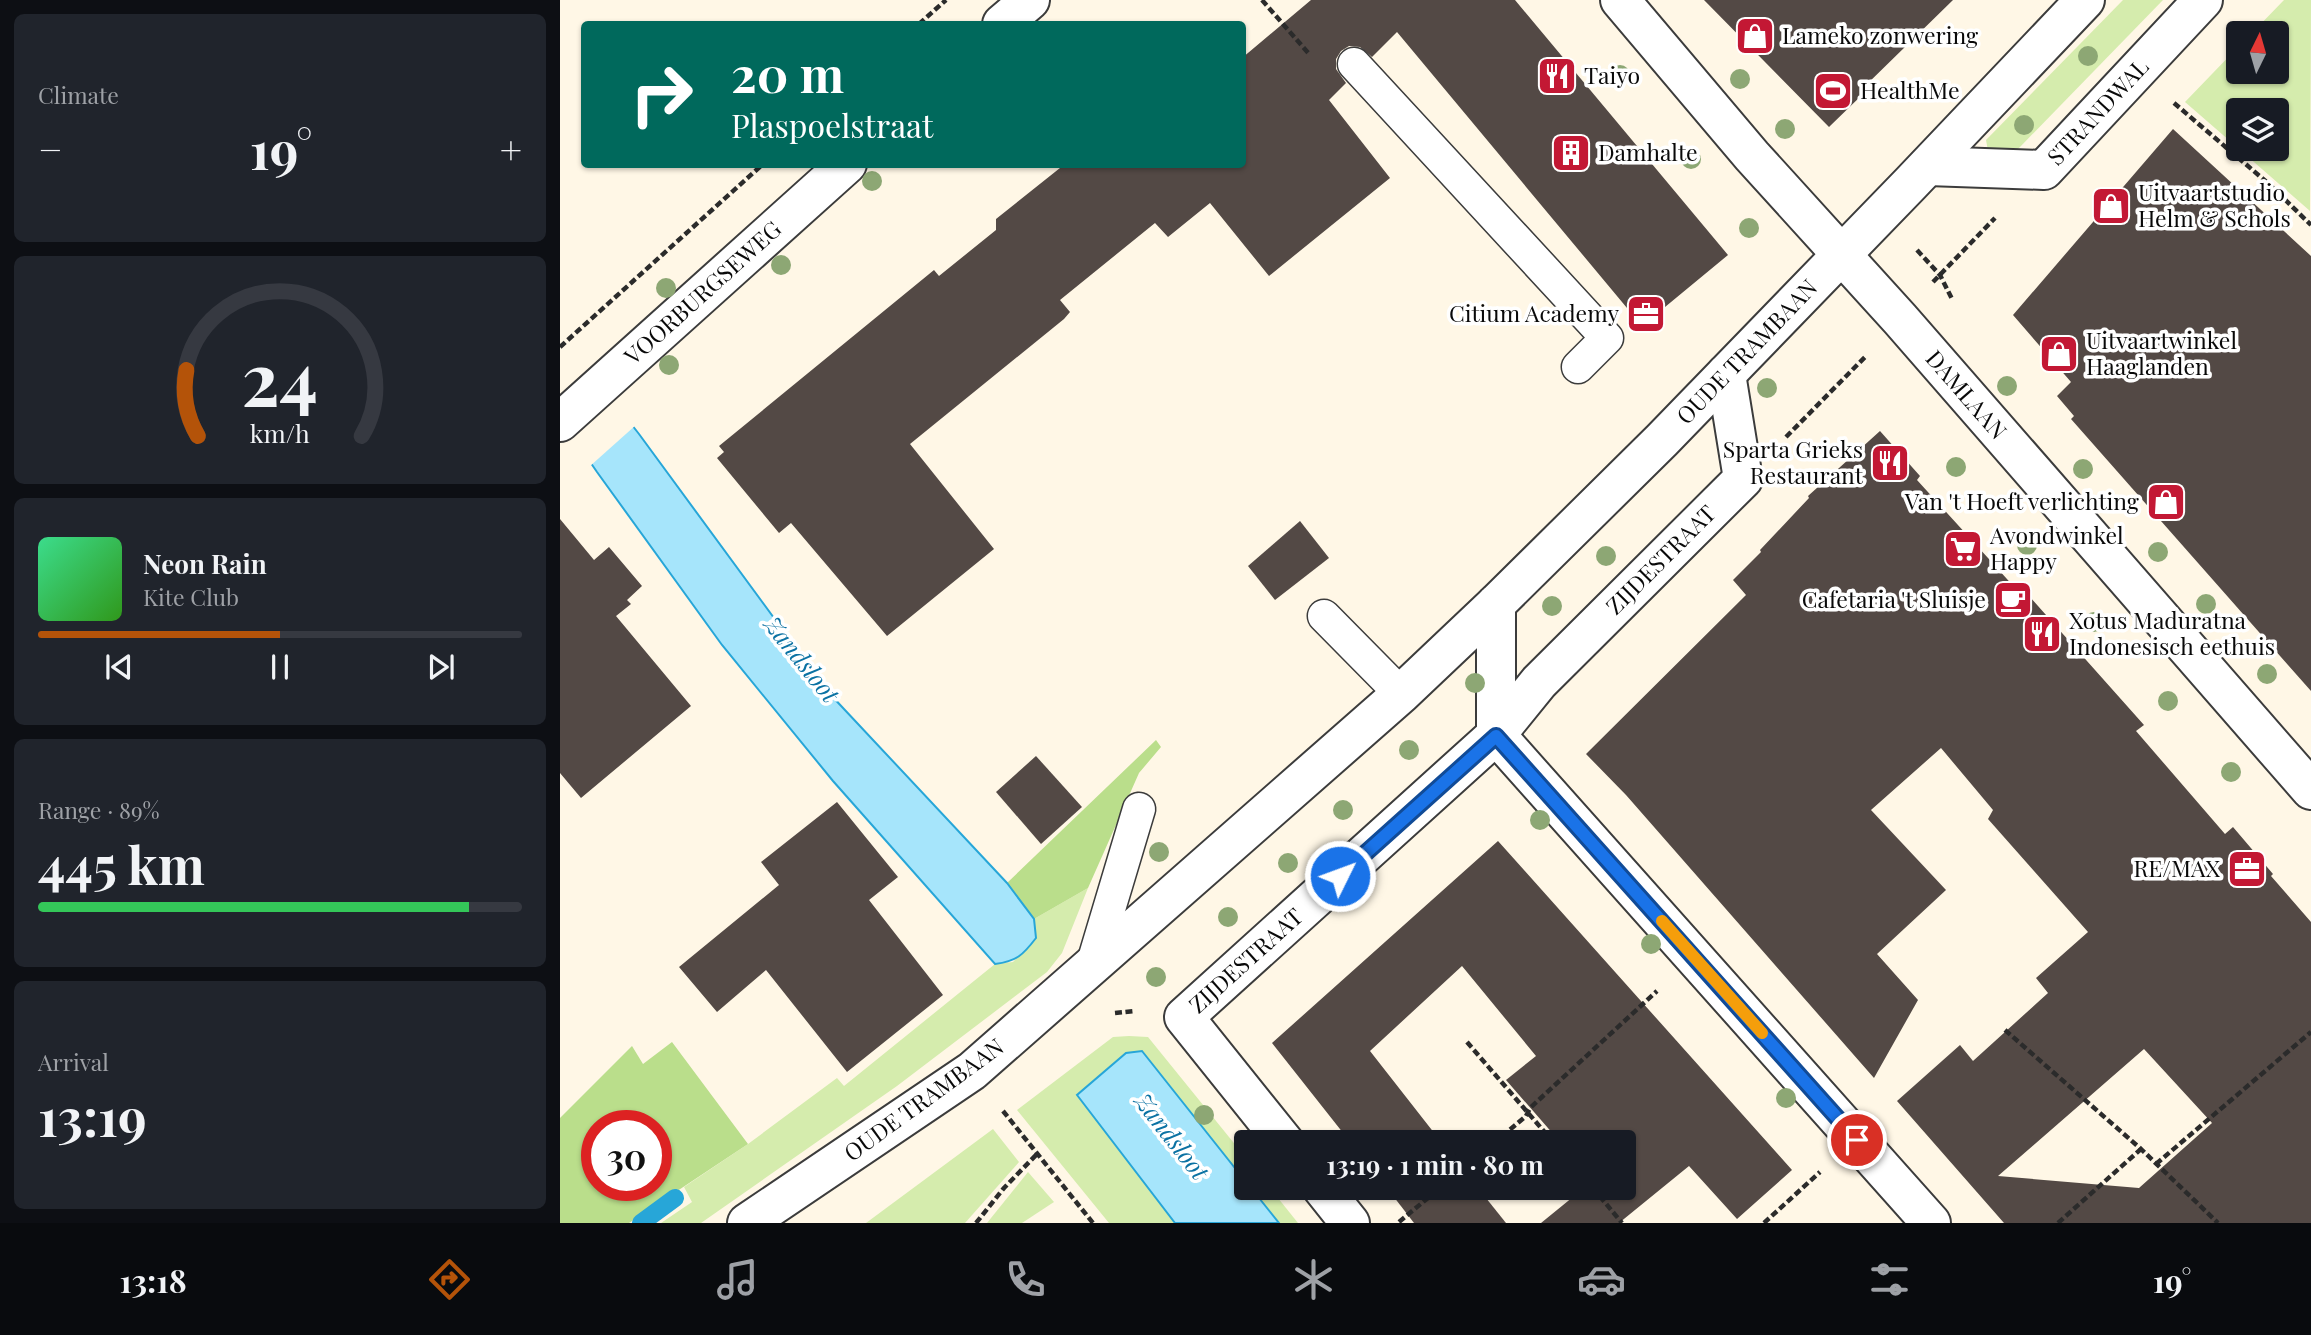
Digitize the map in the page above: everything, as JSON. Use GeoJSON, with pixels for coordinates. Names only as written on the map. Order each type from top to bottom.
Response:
{"type":"FeatureCollection","features":[{"type":"Feature","properties":{"kind":"street"},"geometry":{"type":"LineString","coordinates":[[1006,21],[1030,0]]}},
{"type":"Feature","properties":{"kind":"street","name":"DAMLAAN"},"geometry":{"type":"LineString","coordinates":[[1620,0],[1752,156],[1900,319],[2311,790]]}},
{"type":"Feature","properties":{"kind":"street","name":"OUDE TRAMBAAN"},"geometry":{"type":"LineString","coordinates":[[747,1223],[972,1071],[1401,694],[1496,604],[1726,374],[2085,0]]}},
{"type":"Feature","properties":{"kind":"street","name":"STRANDWAL"},"geometry":{"type":"LineString","coordinates":[[1928,166],[2043,170],[2203,0]]}},
{"type":"Feature","properties":{"kind":"street","name":"VOORBURGSEWEG"},"geometry":{"type":"LineString","coordinates":[[560,422],[843,168]]}},
{"type":"Feature","properties":{"kind":"street"},"geometry":{"type":"LineString","coordinates":[[1726,374],[1743,479]]}},
{"type":"Feature","properties":{"kind":"street","name":"ZIJDESTRAAT"},"geometry":{"type":"LineString","coordinates":[[1275,1130],[1184,1017],[1496,736],[1539,682],[1743,479]]}},
{"type":"Feature","properties":{"kind":"street"},"geometry":{"type":"LineString","coordinates":[[1496,604],[1496,736],[1931,1223]]}},
{"type":"Feature","properties":{"kind":"street"},"geometry":{"type":"LineString","coordinates":[[1332,1200],[1350,1223]]}},
{"type":"Feature","properties":{"kind":"lane"},"geometry":{"type":"LineString","coordinates":[[1354,64],[1607,338],[1578,367]]}},
{"type":"Feature","properties":{"kind":"lane"},"geometry":{"type":"LineString","coordinates":[[1324,616],[1401,694]]}},
{"type":"Feature","properties":{"kind":"lane"},"geometry":{"type":"LineString","coordinates":[[1092,966],[1139,809]]}},
{"type":"Feature","properties":{"kind":"path"},"geometry":{"type":"LineString","coordinates":[[922,21],[946,0]]}},
{"type":"Feature","properties":{"kind":"path"},"geometry":{"type":"LineString","coordinates":[[1262,0],[1320,67],[1354,64]]}},
{"type":"Feature","properties":{"kind":"path"},"geometry":{"type":"LineString","coordinates":[[2136,71],[2269,184],[2311,225]]}},
{"type":"Feature","properties":{"kind":"path"},"geometry":{"type":"LineString","coordinates":[[560,347],[759,168]]}},
{"type":"Feature","properties":{"kind":"path"},"geometry":{"type":"LineString","coordinates":[[1940,275],[2043,170]]}},
{"type":"Feature","properties":{"kind":"path"},"geometry":{"type":"LineString","coordinates":[[1743,479],[1853,371],[1900,319]]}},
{"type":"Feature","properties":{"kind":"path"},"geometry":{"type":"LineString","coordinates":[[1509,1130],[1694,957]]}},
{"type":"Feature","properties":{"kind":"path"},"geometry":{"type":"LineString","coordinates":[[2005,1030],[2141,1149],[2218,1223]]}},
{"type":"Feature","properties":{"kind":"path"},"geometry":{"type":"LineString","coordinates":[[2156,1164],[2311,1032]]}},
{"type":"Feature","properties":{"kind":"path"},"geometry":{"type":"LineString","coordinates":[[1466,1042],[1544,1130]]}},
{"type":"Feature","properties":{"kind":"path"},"geometry":{"type":"LineString","coordinates":[[972,1071],[1093,1223]]}},
{"type":"Feature","properties":{"kind":"path"},"geometry":{"type":"LineString","coordinates":[[1764,1223],[1857,1140]]}},
{"type":"Feature","properties":{"kind":"path"},"geometry":{"type":"LineString","coordinates":[[2058,1223],[2141,1149]]}},
{"type":"Feature","properties":{"kind":"path"},"geometry":{"type":"LineString","coordinates":[[976,1223],[1004,1188],[1037,1154]]}},
{"type":"Feature","properties":{"kind":"path"},"geometry":{"type":"LineString","coordinates":[[1399,1223],[1426,1200]]}},
{"type":"Feature","properties":{"kind":"path"},"geometry":{"type":"LineString","coordinates":[[1603,1200],[1622,1223]]}},
{"type":"Feature","properties":{"kind":"green space"},"geometry":{"type":"Polygon","coordinates":[[[2123,0],[2163,0],[2020,147],[2014,152],[1988,151],[1986,140],[2123,0]]]}},
{"type":"Feature","properties":{"kind":"green space"},"geometry":{"type":"Polygon","coordinates":[[[2284,0],[2311,0],[2310,211],[2253,161],[2289,161],[2289,98],[2226,98],[2226,138],[2185,102],[2226,59],[2226,84],[2289,84],[2289,21],[2264,21],[2284,0]]]}},
{"type":"Feature","properties":{"kind":"green space"},"geometry":{"type":"Polygon","coordinates":[[[1156,740],[1161,747],[1139,773],[1088,888],[1034,919],[1007,883],[1156,740]]]}},
{"type":"Feature","properties":{"kind":"green space"},"geometry":{"type":"Polygon","coordinates":[[[1088,888],[1062,953],[1047,972],[897,1086],[701,1223],[661,1223],[692,1202],[684,1187],[748,1144],[837,1078],[844,1086],[995,964],[1013,962],[1036,938],[1034,919],[1088,888]]]}},
{"type":"Feature","properties":{"kind":"green space"},"geometry":{"type":"Polygon","coordinates":[[[1113,1037],[1148,1037],[1234,1143],[1234,1167],[1149,1060],[1096,1080],[1078,1095],[1175,1223],[1109,1223],[1017,1110],[1113,1037]]]}},
{"type":"Feature","properties":{"kind":"green space"},"geometry":{"type":"Polygon","coordinates":[[[672,1042],[748,1144],[672,1194],[672,1110],[581,1110],[581,1201],[662,1201],[629,1223],[560,1223],[560,1118],[632,1046],[643,1064],[672,1042]]]}},
{"type":"Feature","properties":{"kind":"green space"},"geometry":{"type":"Polygon","coordinates":[[[993,1129],[1019,1162],[965,1223],[866,1223],[993,1129]]]}},
{"type":"Feature","properties":{"kind":"green space"},"geometry":{"type":"Polygon","coordinates":[[[1028,1172],[1054,1202],[1022,1223],[987,1223],[1028,1172]]]}},
{"type":"Feature","properties":{"kind":"green space"},"geometry":{"type":"Polygon","coordinates":[[[1261,1200],[1280,1200],[1298,1223],[1279,1223],[1261,1200]]]}},
{"type":"Feature","properties":{"kind":"water","name":"Zandsloot"},"geometry":{"type":"Polygon","coordinates":[[[560,333],[639,434],[829,693],[1007,883],[1034,919],[1036,938],[1019,956],[995,964],[833,781],[722,645],[560,418],[560,333]]]}},
{"type":"Feature","properties":{"kind":"water","name":"Zandsloot"},"geometry":{"type":"Polygon","coordinates":[[[1142,1051],[1234,1167],[1234,1200],[1261,1200],[1279,1223],[1175,1223],[1077,1095],[1126,1053],[1142,1051]]]}},
{"type":"Feature","properties":{"kind":"pier"},"geometry":{"type":"Polygon","coordinates":[[[560,330],[636,425],[589,467],[560,424],[560,330]]]}},
{"type":"Feature","properties":{"kind":"building"},"geometry":{"type":"Polygon","coordinates":[[[1311,0],[1515,0],[1728,255],[1642,326],[1397,32],[1372,57],[1360,47],[1349,46],[1341,51],[1336,59],[1336,69],[1346,83],[1329,100],[1390,178],[1269,276],[1210,203],[1168,237],[1155,223],[1060,300],[1070,312],[1064,319],[910,444],[994,549],[887,636],[791,523],[779,533],[717,458],[724,452],[719,446],[934,270],[939,276],[996,230],[996,219],[1060,168],[1246,168],[1246,55],[1311,0]]]}},
{"type":"Feature","properties":{"kind":"building"},"geometry":{"type":"Polygon","coordinates":[[[1704,0],[1953,0],[1861,90],[1864,93],[1829,127],[1704,0]]]}},
{"type":"Feature","properties":{"kind":"building"},"geometry":{"type":"Polygon","coordinates":[[[2173,129],[2311,256],[2311,691],[2071,419],[2074,416],[2057,396],[2071,382],[2013,315],[2173,129]]]}},
{"type":"Feature","properties":{"kind":"building"},"geometry":{"type":"Polygon","coordinates":[[[1880,431],[1920,476],[1917,480],[2025,599],[2029,596],[2144,725],[2136,731],[2225,834],[2233,827],[2311,922],[2311,1223],[2004,1223],[1897,1101],[1960,1045],[1973,1061],[2048,993],[2036,978],[2088,932],[1988,819],[1993,810],[1941,748],[1871,810],[1946,890],[1877,954],[1918,1000],[1874,1078],[1626,795],[1586,754],[1746,595],[1733,580],[1761,552],[1808,496],[1880,431]],[[2144,1049],[1998,1176],[2139,1188],[2212,1123],[2144,1049]]]}},
{"type":"Feature","properties":{"kind":"building"},"geometry":{"type":"Polygon","coordinates":[[[560,519],[594,560],[609,547],[642,586],[627,600],[631,604],[616,616],[691,706],[581,798],[560,773],[560,519]]]}},
{"type":"Feature","properties":{"kind":"building"},"geometry":{"type":"Polygon","coordinates":[[[1300,521],[1329,558],[1275,600],[1248,566],[1300,521]]]}},
{"type":"Feature","properties":{"kind":"building"},"geometry":{"type":"Polygon","coordinates":[[[1036,756],[1082,807],[1041,844],[996,792],[1036,756]]]}},
{"type":"Feature","properties":{"kind":"building"},"geometry":{"type":"Polygon","coordinates":[[[837,802],[898,877],[869,900],[943,995],[847,1072],[766,970],[717,1012],[679,967],[779,885],[761,862],[837,802]]]}},
{"type":"Feature","properties":{"kind":"building"},"geometry":{"type":"Polygon","coordinates":[[[1498,841],[1792,1170],[1737,1219],[1689,1166],[1619,1223],[1541,1223],[1569,1200],[1636,1200],[1636,1130],[1550,1130],[1506,1080],[1536,1056],[1462,966],[1370,1051],[1432,1130],[1341,1130],[1272,1043],[1498,841]]]}},
{"type":"Feature","properties":{"kind":"building"},"geometry":{"type":"Polygon","coordinates":[[[1396,1200],[1488,1200],[1506,1223],[1414,1223],[1396,1200]]]}},
{"type":"Feature","properties":{"kind":"waterway"},"geometry":{"type":"LineString","coordinates":[[641,1223],[675,1198]]}},
{"type":"Feature","properties":{"kind":"slow traffic"},"geometry":{"type":"LineString","coordinates":[[1662,921],[1762,1033]]}},
{"type":"Feature","properties":{"kind":"place","name":"Lameko zonwering"},"geometry":{"type":"Point","coordinates":[1755,36]}},
{"type":"Feature","properties":{"kind":"place","name":"Taiyo"},"geometry":{"type":"Point","coordinates":[1557,76]}},
{"type":"Feature","properties":{"kind":"place","name":"HealthMe"},"geometry":{"type":"Point","coordinates":[1833,91]}},
{"type":"Feature","properties":{"kind":"place","name":"Damhalte"},"geometry":{"type":"Point","coordinates":[1571,153]}},
{"type":"Feature","properties":{"kind":"place","name":"Uitvaartstudio Helm & Schols"},"geometry":{"type":"Point","coordinates":[2111,206]}},
{"type":"Feature","properties":{"kind":"place","name":"Citium Academy"},"geometry":{"type":"Point","coordinates":[1646,314]}},
{"type":"Feature","properties":{"kind":"place","name":"Uitvaartwinkel Haaglanden"},"geometry":{"type":"Point","coordinates":[2059,354]}},
{"type":"Feature","properties":{"kind":"place","name":"Sparta Grieks Restaurant"},"geometry":{"type":"Point","coordinates":[1890,463]}},
{"type":"Feature","properties":{"kind":"place","name":"Van 't Hoeft verlichting"},"geometry":{"type":"Point","coordinates":[2166,502]}},
{"type":"Feature","properties":{"kind":"place","name":"Avondwinkel Happy"},"geometry":{"type":"Point","coordinates":[1963,549]}},
{"type":"Feature","properties":{"kind":"place","name":"Cafetaria 't Sluisje"},"geometry":{"type":"Point","coordinates":[2013,600]}},
{"type":"Feature","properties":{"kind":"place","name":"Xotus Maduratna Indonesisch eethuis"},"geometry":{"type":"Point","coordinates":[2042,634]}},
{"type":"Feature","properties":{"kind":"place","name":"RE/MAX"},"geometry":{"type":"Point","coordinates":[2247,869]}},
{"type":"Feature","properties":{"kind":"route"},"geometry":{"type":"LineString","coordinates":[[1340,876],[1496,736],[1857,1140]]}}]}
